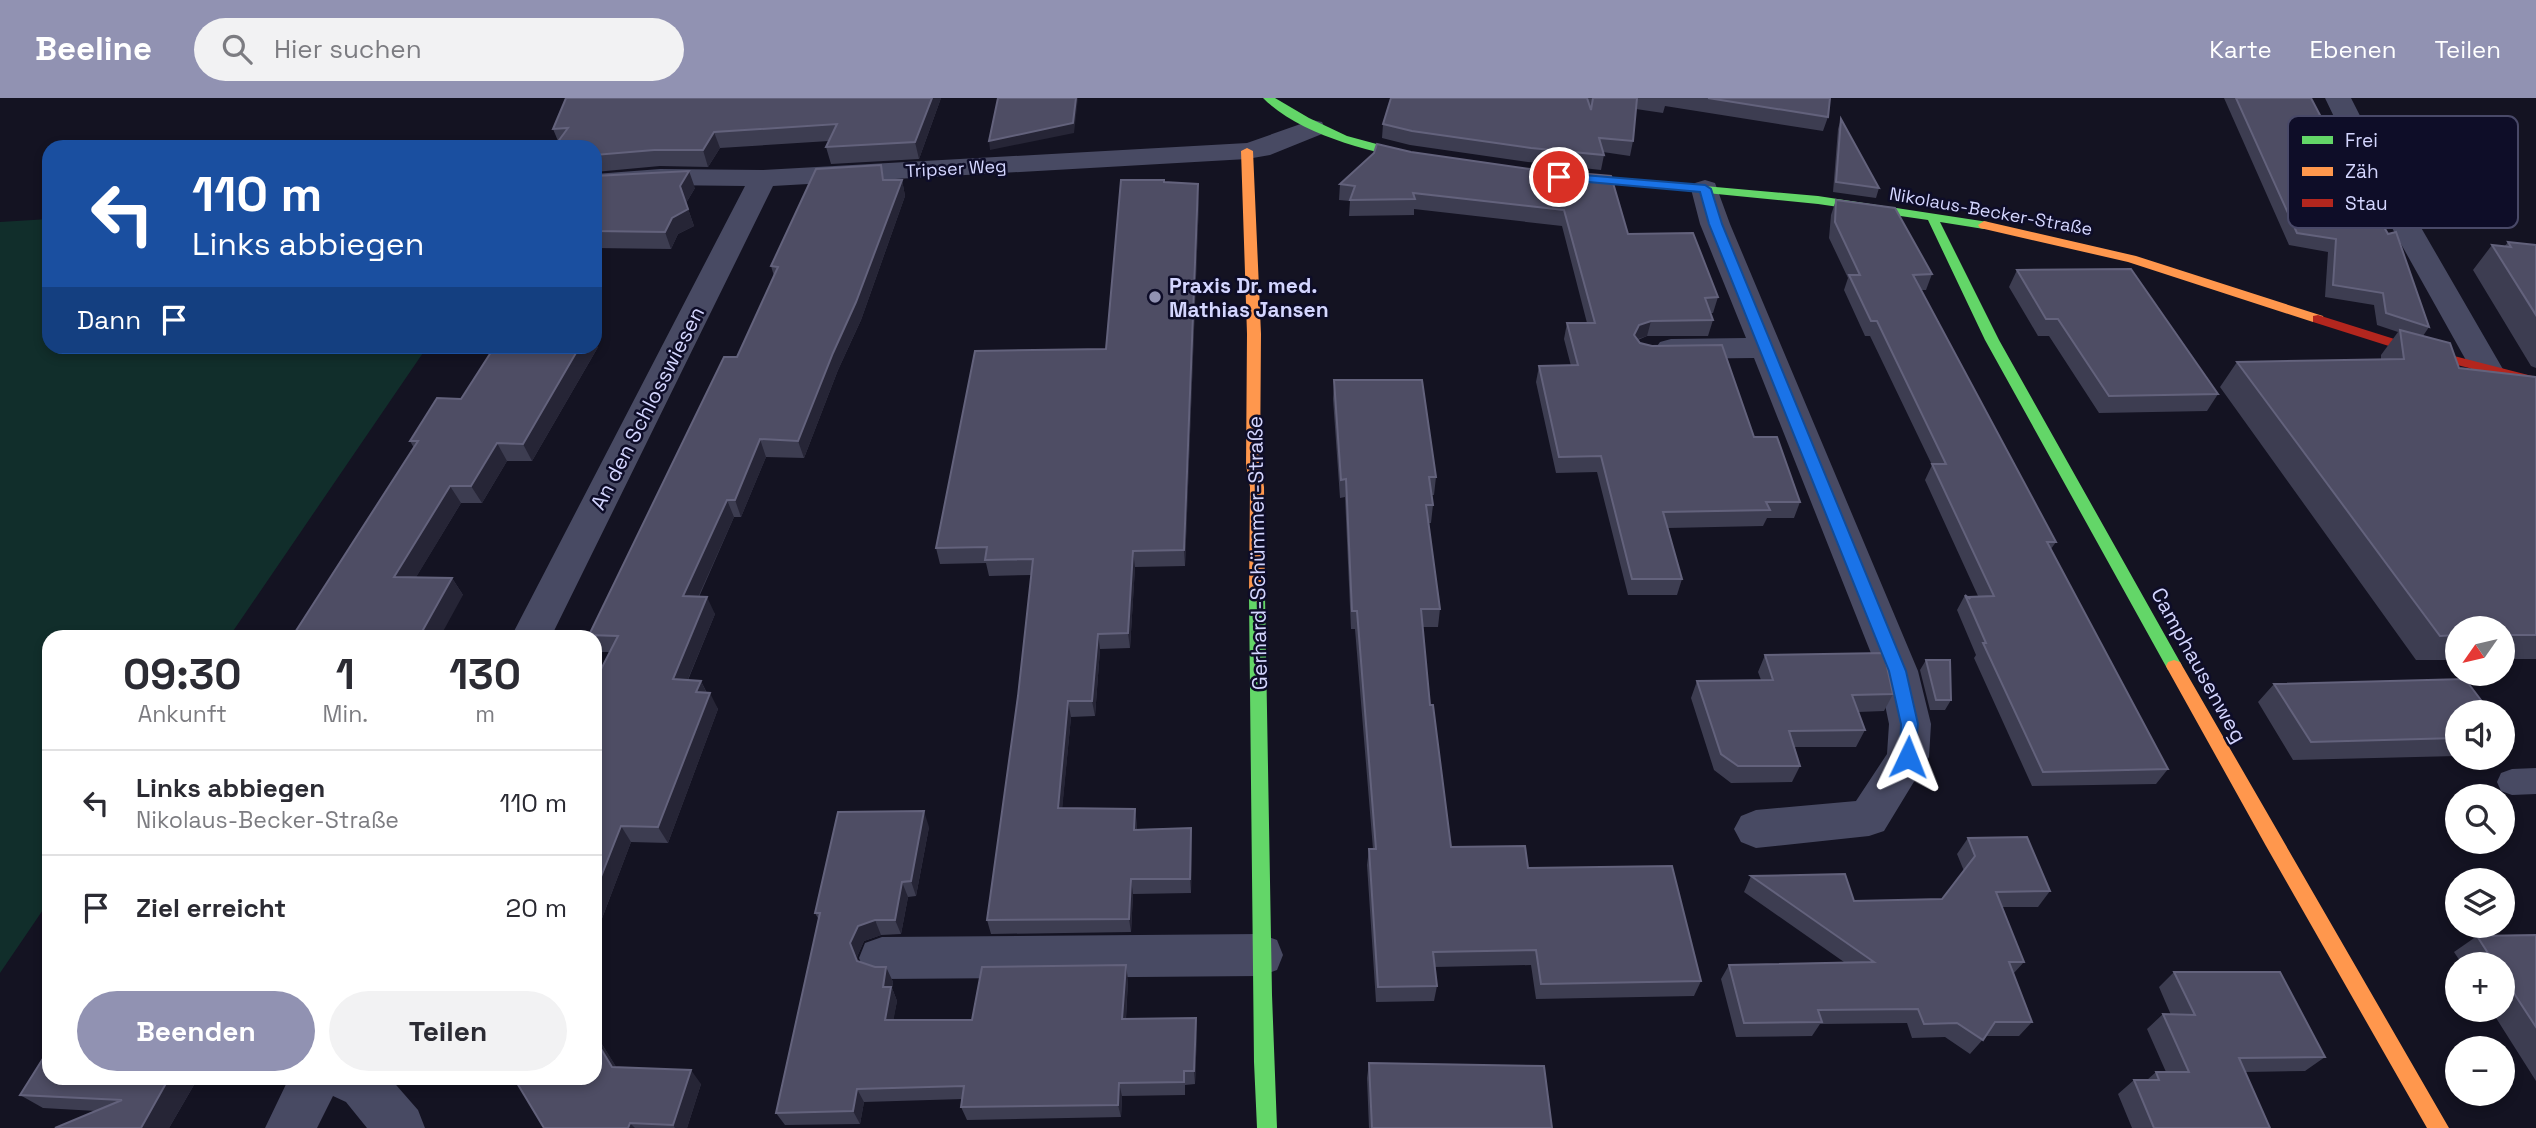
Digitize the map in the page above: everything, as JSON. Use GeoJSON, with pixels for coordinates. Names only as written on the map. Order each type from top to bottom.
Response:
{"type":"FeatureCollection","features":[{"type":"Feature","properties":{"kind":"street"},"geometry":{"type":"LineString","coordinates":[[1268,98],[1312,128],[1352,143],[1408,157],[1445,162]]}},
{"type":"Feature","properties":{"kind":"street"},"geometry":{"type":"LineString","coordinates":[[2338,98],[2347,116]]}},
{"type":"Feature","properties":{"kind":"street","name":"Tripser Weg"},"geometry":{"type":"LineString","coordinates":[[602,181],[660,177],[763,178],[1247,152],[1312,128]]}},
{"type":"Feature","properties":{"kind":"street","name":"Gerhard-Schümmer-Straße"},"geometry":{"type":"LineString","coordinates":[[1247,152],[1254,334],[1253,465],[1257,487],[1256,572],[1261,691],[1261,1018],[1267,1128]]}},
{"type":"Feature","properties":{"kind":"street","name":"Nikolaus-Becker-Straße"},"geometry":{"type":"LineString","coordinates":[[1546,175],[1705,189],[1931,217],[2070,243],[2156,264],[2392,345],[2536,381]]}},
{"type":"Feature","properties":{"kind":"street","name":"An den Schlosswiesen"},"geometry":{"type":"LineString","coordinates":[[535,630],[763,178]]}},
{"type":"Feature","properties":{"kind":"street"},"geometry":{"type":"LineString","coordinates":[[1705,189],[1716,224],[1898,671],[1910,724],[1908,757],[1869,818],[1756,829]]}},
{"type":"Feature","properties":{"kind":"street","name":"Camphausenweg"},"geometry":{"type":"LineString","coordinates":[[1931,217],[1989,333],[2250,797],[2272,841],[2439,1128]]}},
{"type":"Feature","properties":{"kind":"street"},"geometry":{"type":"LineString","coordinates":[[2407,228],[2488,371]]}},
{"type":"Feature","properties":{"kind":"street"},"geometry":{"type":"LineString","coordinates":[[1648,349],[1766,348]]}},
{"type":"Feature","properties":{"kind":"street"},"geometry":{"type":"LineString","coordinates":[[883,958],[1260,955]]}},
{"type":"Feature","properties":{"kind":"street"},"geometry":{"type":"LineString","coordinates":[[290,1128],[312,1085]]}},
{"type":"Feature","properties":{"kind":"street"},"geometry":{"type":"LineString","coordinates":[[364,1085],[400,1128]]}},
{"type":"Feature","properties":{"kind":"green space"},"geometry":{"type":"Polygon","coordinates":[[[42,219],[42,354],[422,354],[234,630],[42,630],[42,911],[0,973],[0,222],[42,219]]]}},
{"type":"Feature","properties":{"kind":"building"},"geometry":{"type":"Polygon","coordinates":[[[566,98],[932,98],[915,142],[826,147],[837,124],[714,132],[703,150],[654,150],[602,154],[602,140],[559,140],[568,128],[553,129],[566,98]]]}},
{"type":"Feature","properties":{"kind":"building"},"geometry":{"type":"Polygon","coordinates":[[[998,98],[1076,98],[1073,123],[989,141],[998,98]]]}},
{"type":"Feature","properties":{"kind":"building"},"geometry":{"type":"Polygon","coordinates":[[[1391,98],[1587,98],[1591,110],[1593,98],[1637,98],[1633,141],[1599,138],[1604,155],[1531,148],[1412,131],[1383,124],[1391,98]]]}},
{"type":"Feature","properties":{"kind":"building"},"geometry":{"type":"Polygon","coordinates":[[[1708,98],[1830,98],[1828,117],[1708,98]]]}},
{"type":"Feature","properties":{"kind":"building"},"geometry":{"type":"Polygon","coordinates":[[[2236,98],[2311,98],[2320,116],[2288,116],[2288,213],[2236,98]]]}},
{"type":"Feature","properties":{"kind":"building"},"geometry":{"type":"Polygon","coordinates":[[[1841,119],[1879,188],[1836,182],[1841,119]]]}},
{"type":"Feature","properties":{"kind":"building"},"geometry":{"type":"Polygon","coordinates":[[[1377,144],[1411,152],[1530,169],[1611,176],[1628,234],[1693,233],[1718,297],[1705,298],[1713,320],[1651,321],[1639,325],[1634,335],[1640,343],[1652,346],[1722,345],[1754,437],[1777,437],[1800,502],[1766,502],[1770,510],[1663,512],[1682,579],[1632,579],[1601,456],[1559,457],[1539,366],[1578,365],[1567,323],[1595,323],[1564,210],[1413,193],[1415,199],[1350,200],[1355,186],[1340,184],[1374,153],[1377,144]]]}},
{"type":"Feature","properties":{"kind":"building"},"geometry":{"type":"Polygon","coordinates":[[[881,165],[883,180],[902,180],[856,302],[798,441],[760,439],[735,500],[727,500],[683,596],[707,597],[673,679],[701,681],[696,692],[710,693],[658,827],[621,826],[602,874],[602,667],[618,636],[602,635],[602,630],[591,630],[724,357],[737,357],[778,267],[771,266],[816,169],[881,165]]]}},
{"type":"Feature","properties":{"kind":"building"},"geometry":{"type":"Polygon","coordinates":[[[689,171],[680,186],[688,209],[672,218],[665,232],[602,231],[602,176],[689,171]]]}},
{"type":"Feature","properties":{"kind":"building"},"geometry":{"type":"Polygon","coordinates":[[[1121,180],[1164,180],[1198,184],[1184,550],[1133,551],[1128,633],[1098,634],[1092,701],[1068,701],[1058,808],[1135,809],[1134,830],[1191,828],[1190,879],[1131,879],[1129,919],[987,920],[1018,696],[1033,559],[985,560],[987,547],[936,548],[975,351],[1106,349],[1121,180]]]}},
{"type":"Feature","properties":{"kind":"building"},"geometry":{"type":"Polygon","coordinates":[[[1836,200],[1895,208],[1932,274],[1913,275],[2056,542],[2047,542],[2168,769],[2043,772],[1983,643],[1986,643],[1965,595],[1970,599],[1969,597],[1994,596],[1932,464],[1946,464],[1877,321],[1871,321],[1849,275],[1860,275],[1835,222],[1836,200]]]}},
{"type":"Feature","properties":{"kind":"building"},"geometry":{"type":"Polygon","coordinates":[[[2295,228],[2385,228],[2388,234],[2396,232],[2429,327],[2386,313],[2383,293],[2333,285],[2336,239],[2297,233],[2295,228]]]}},
{"type":"Feature","properties":{"kind":"building"},"geometry":{"type":"Polygon","coordinates":[[[2508,242],[2536,245],[2536,315],[2492,245],[2511,247],[2508,242]]]}},
{"type":"Feature","properties":{"kind":"building"},"geometry":{"type":"Polygon","coordinates":[[[2131,269],[2218,394],[2109,396],[2058,319],[2046,319],[2017,270],[2131,269]]]}},
{"type":"Feature","properties":{"kind":"building"},"geometry":{"type":"Polygon","coordinates":[[[2400,330],[2450,343],[2459,368],[2536,377],[2536,635],[2515,635],[2515,616],[2445,616],[2445,636],[2440,636],[2237,362],[2404,359],[2400,330]]]}},
{"type":"Feature","properties":{"kind":"building"},"geometry":{"type":"Polygon","coordinates":[[[490,354],[575,354],[523,444],[497,443],[471,486],[450,486],[394,577],[452,578],[423,630],[296,630],[418,441],[410,441],[437,398],[461,399],[490,354]]]}},
{"type":"Feature","properties":{"kind":"building"},"geometry":{"type":"Polygon","coordinates":[[[1334,380],[1422,380],[1436,477],[1429,477],[1433,505],[1426,505],[1440,609],[1421,609],[1430,705],[1433,705],[1451,847],[1525,846],[1528,868],[1672,866],[1701,981],[1541,984],[1536,950],[1433,952],[1437,986],[1378,987],[1369,849],[1376,849],[1357,611],[1352,611],[1346,479],[1341,480],[1334,380]]]}},
{"type":"Feature","properties":{"kind":"building"},"geometry":{"type":"Polygon","coordinates":[[[1884,653],[1893,694],[1852,695],[1865,730],[1789,731],[1800,766],[1738,766],[1721,754],[1697,681],[1773,680],[1765,655],[1884,653]]]}},
{"type":"Feature","properties":{"kind":"building"},"geometry":{"type":"Polygon","coordinates":[[[1926,660],[1950,660],[1951,700],[1936,700],[1926,660]]]}},
{"type":"Feature","properties":{"kind":"building"},"geometry":{"type":"Polygon","coordinates":[[[2445,680],[2445,686],[2470,686],[2481,700],[2445,700],[2445,738],[2311,742],[2274,684],[2445,680]]]}},
{"type":"Feature","properties":{"kind":"building"},"geometry":{"type":"Polygon","coordinates":[[[924,811],[911,881],[902,882],[895,920],[875,920],[858,926],[850,943],[857,961],[875,967],[886,967],[883,987],[891,987],[885,1020],[972,1020],[982,967],[1126,965],[1122,1019],[1196,1018],[1194,1071],[1184,1071],[1184,1082],[1119,1083],[1118,1105],[961,1107],[964,1086],[857,1089],[853,1111],[776,1113],[820,913],[815,913],[838,812],[924,811]]]}},
{"type":"Feature","properties":{"kind":"building"},"geometry":{"type":"Polygon","coordinates":[[[2027,837],[2050,891],[1996,892],[2024,962],[2009,962],[2032,1022],[1995,1022],[1983,1040],[1957,1023],[1924,1024],[1918,1009],[1818,1010],[1822,1022],[1744,1023],[1729,965],[1874,962],[1751,876],[1845,874],[1854,901],[1942,899],[1975,856],[1968,838],[2027,837]]]}},
{"type":"Feature","properties":{"kind":"building"},"geometry":{"type":"Polygon","coordinates":[[[2515,935],[2536,935],[2536,1027],[2515,995],[2515,952],[2487,952],[2478,938],[2515,938],[2515,935]]]}},
{"type":"Feature","properties":{"kind":"building"},"geometry":{"type":"Polygon","coordinates":[[[2174,972],[2280,972],[2325,1057],[2239,1058],[2270,1128],[2154,1128],[2134,1080],[2159,1080],[2156,1072],[2189,1072],[2163,1014],[2195,1015],[2174,972]]]}},
{"type":"Feature","properties":{"kind":"building"},"geometry":{"type":"Polygon","coordinates":[[[602,1051],[612,1067],[691,1070],[673,1125],[630,1123],[628,1128],[544,1128],[518,1085],[602,1085],[602,1051]]]}},
{"type":"Feature","properties":{"kind":"building"},"geometry":{"type":"Polygon","coordinates":[[[42,1060],[42,1085],[165,1085],[141,1128],[55,1128],[122,1100],[20,1095],[42,1060]]]}},
{"type":"Feature","properties":{"kind":"building"},"geometry":{"type":"Polygon","coordinates":[[[1369,1063],[1544,1066],[1552,1128],[1372,1128],[1369,1063]]]}},
{"type":"Feature","properties":{"kind":"traffic: fast"},"geometry":{"type":"LineString","coordinates":[[1268,98],[1305,121],[1343,138],[1426,159]]}},
{"type":"Feature","properties":{"kind":"traffic: fast"},"geometry":{"type":"LineString","coordinates":[[1559,176],[1818,200],[1984,225]]}},
{"type":"Feature","properties":{"kind":"traffic: fast"},"geometry":{"type":"LineString","coordinates":[[1932,217],[1992,340],[2174,666]]}},
{"type":"Feature","properties":{"kind":"traffic: fast"},"geometry":{"type":"LineString","coordinates":[[1257,596],[1262,995],[1267,1128]]}},
{"type":"Feature","properties":{"kind":"traffic: slow"},"geometry":{"type":"LineString","coordinates":[[1247,151],[1254,334],[1253,465],[1257,487],[1257,596]]}},
{"type":"Feature","properties":{"kind":"traffic: slow"},"geometry":{"type":"LineString","coordinates":[[1984,225],[2132,259],[2318,319]]}},
{"type":"Feature","properties":{"kind":"traffic: slow"},"geometry":{"type":"LineString","coordinates":[[2174,666],[2439,1128]]}},
{"type":"Feature","properties":{"kind":"traffic: jam"},"geometry":{"type":"LineString","coordinates":[[2318,319],[2419,351],[2536,381]]}},
{"type":"Feature","properties":{"kind":"place","name":"Praxis Dr. med. Mathias Jansen"},"geometry":{"type":"Point","coordinates":[1155,297]}},
{"type":"Feature","properties":{"kind":"route"},"geometry":{"type":"LineString","coordinates":[[1559,177],[1705,189],[1716,224],[1898,671],[1910,724],[1908,757]]}}]}
